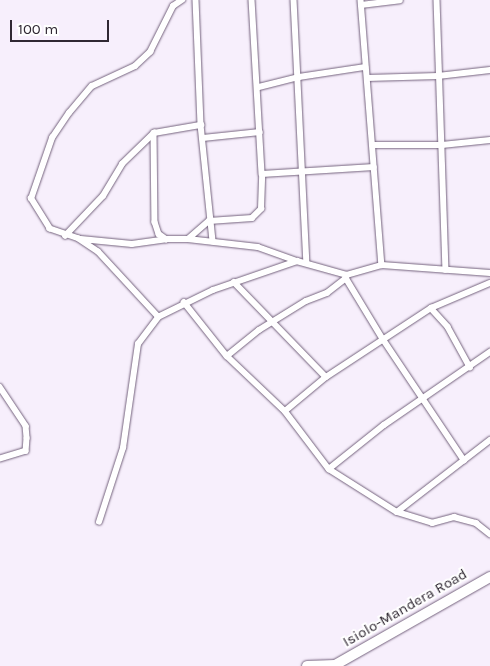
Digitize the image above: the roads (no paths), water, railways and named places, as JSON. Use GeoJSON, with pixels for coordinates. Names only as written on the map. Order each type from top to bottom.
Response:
{"type":"FeatureCollection","features":[{"type":"Feature","properties":{"kind":"highway","name":"Isiolo-Mandera Road"},"geometry":{"type":"LineString","coordinates":[[334,665],[490,577]]}},
{"type":"Feature","properties":{"kind":"highway"},"geometry":{"type":"LineString","coordinates":[[307,666],[334,665]]}},
{"type":"Feature","properties":{"kind":"street"},"geometry":{"type":"LineString","coordinates":[[182,0],[173,6],[150,52],[135,66],[92,86],[52,138],[31,199],[50,229],[65,236],[132,244],[166,239],[188,239],[258,247],[347,276],[383,339],[464,460]]}},
{"type":"Feature","properties":{"kind":"street"},"geometry":{"type":"LineString","coordinates":[[196,0],[202,125],[209,221],[213,241]]}},
{"type":"Feature","properties":{"kind":"street"},"geometry":{"type":"LineString","coordinates":[[188,239],[209,221],[252,218],[258,213],[262,202],[259,87],[252,0]]}},
{"type":"Feature","properties":{"kind":"street"},"geometry":{"type":"LineString","coordinates":[[294,0],[308,262]]}},
{"type":"Feature","properties":{"kind":"street"},"geometry":{"type":"LineString","coordinates":[[382,265],[361,2],[400,0]]}},
{"type":"Feature","properties":{"kind":"street"},"geometry":{"type":"LineString","coordinates":[[437,0],[438,76],[446,270]]}},
{"type":"Feature","properties":{"kind":"street"},"geometry":{"type":"LineString","coordinates":[[259,87],[299,76],[365,67]]}},
{"type":"Feature","properties":{"kind":"street"},"geometry":{"type":"LineString","coordinates":[[368,78],[438,76],[490,70]]}},
{"type":"Feature","properties":{"kind":"street"},"geometry":{"type":"LineString","coordinates":[[65,236],[103,196],[122,164],[154,133],[202,125]]}},
{"type":"Feature","properties":{"kind":"street"},"geometry":{"type":"LineString","coordinates":[[203,138],[260,132]]}},
{"type":"Feature","properties":{"kind":"street"},"geometry":{"type":"LineString","coordinates":[[154,133],[155,222],[159,234],[166,239]]}},
{"type":"Feature","properties":{"kind":"street"},"geometry":{"type":"LineString","coordinates":[[373,145],[442,145],[490,140]]}},
{"type":"Feature","properties":{"kind":"street"},"geometry":{"type":"LineString","coordinates":[[262,174],[374,167]]}},
{"type":"Feature","properties":{"kind":"street"},"geometry":{"type":"LineString","coordinates":[[79,239],[98,252],[158,317]]}},
{"type":"Feature","properties":{"kind":"street"},"geometry":{"type":"LineString","coordinates":[[99,522],[123,448],[138,344],[158,317],[184,302],[297,260]]}},
{"type":"Feature","properties":{"kind":"street"},"geometry":{"type":"LineString","coordinates":[[227,356],[274,321],[306,301],[327,293],[347,276],[382,265],[490,273]]}},
{"type":"Feature","properties":{"kind":"street"},"geometry":{"type":"LineString","coordinates":[[234,282],[274,321],[326,377]]}},
{"type":"Feature","properties":{"kind":"street"},"geometry":{"type":"LineString","coordinates":[[285,411],[326,377],[432,308],[490,283]]}},
{"type":"Feature","properties":{"kind":"street"},"geometry":{"type":"LineString","coordinates":[[184,302],[227,356],[285,411],[329,469],[397,512],[432,524],[454,517],[476,523],[490,534]]}},
{"type":"Feature","properties":{"kind":"street"},"geometry":{"type":"LineString","coordinates":[[432,308],[453,334],[470,367]]}},
{"type":"Feature","properties":{"kind":"street"},"geometry":{"type":"LineString","coordinates":[[329,469],[422,399],[490,352]]}},
{"type":"Feature","properties":{"kind":"street"},"geometry":{"type":"LineString","coordinates":[[0,387],[26,426],[27,438],[26,452],[0,459]]}},
{"type":"Feature","properties":{"kind":"street"},"geometry":{"type":"LineString","coordinates":[[397,512],[490,440]]}}]}
